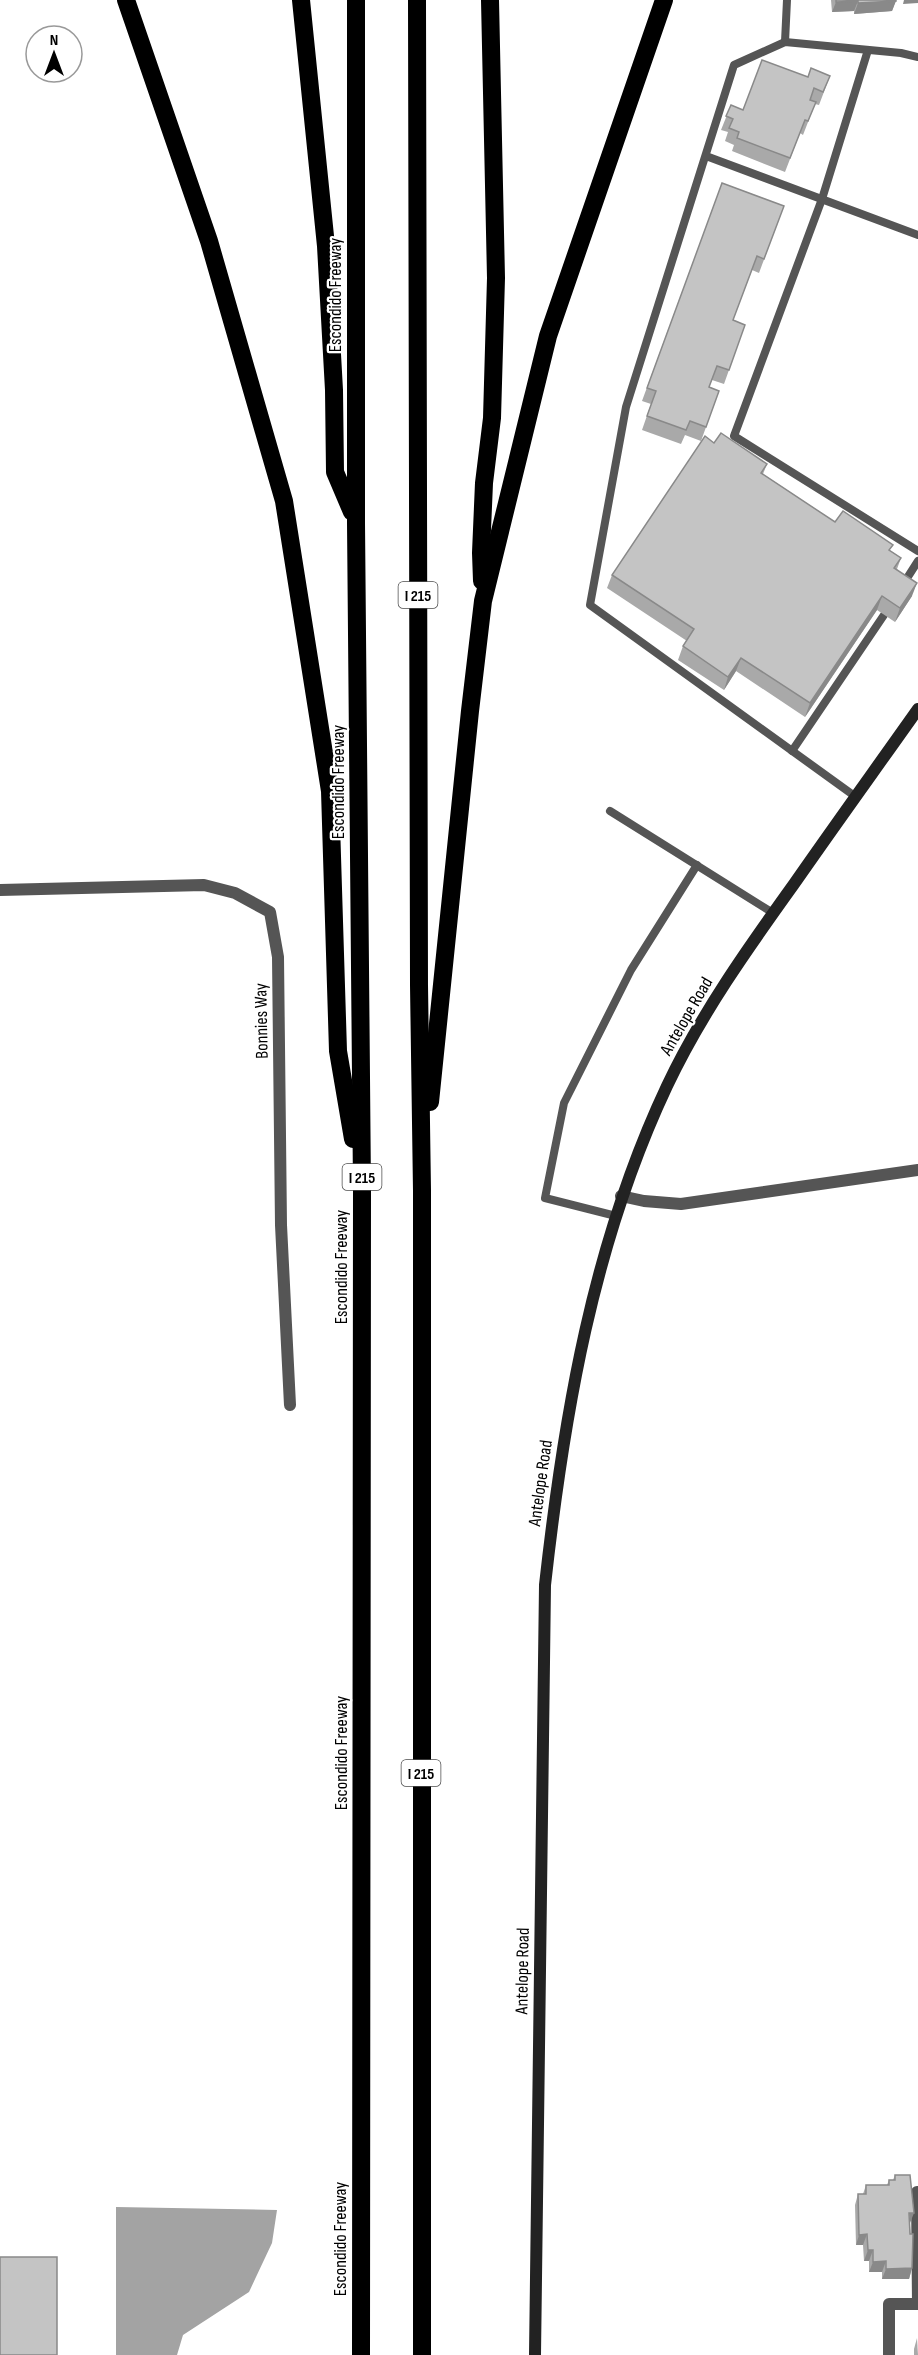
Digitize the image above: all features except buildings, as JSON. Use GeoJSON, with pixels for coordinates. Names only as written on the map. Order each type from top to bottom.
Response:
{"type":"FeatureCollection","features":[{"type":"Feature","properties":{"kind":"highway"},"geometry":{"type":"LineString","coordinates":[[126,0],[209,241],[284,501],[330,791],[338,1051],[362,1188]]}},
{"type":"Feature","properties":{"kind":"highway"},"geometry":{"type":"LineString","coordinates":[[301,0],[327,246],[334,390],[335,472],[356,523]]}},
{"type":"Feature","properties":{"kind":"highway","name":"Escondido Freeway"},"geometry":{"type":"LineString","coordinates":[[356,0],[356,523],[362,1188],[361,2355]]}},
{"type":"Feature","properties":{"kind":"highway","name":"I 215"},"geometry":{"type":"LineString","coordinates":[[417,0],[419,985],[422,1191],[422,2355]]}},
{"type":"Feature","properties":{"kind":"highway"},"geometry":{"type":"LineString","coordinates":[[483,601],[481,553],[484,483],[492,418],[496,278],[490,0]]}},
{"type":"Feature","properties":{"kind":"highway"},"geometry":{"type":"LineString","coordinates":[[422,1191],[483,601],[548,336],[664,0]]}},
{"type":"Feature","properties":{"kind":"main road","name":"Antelope Road"},"geometry":{"type":"LineString","coordinates":[[535,2355],[545,1585],[557,1478],[583,1336],[621,1196],[673,1075],[700,1024],[744,952],[918,709]]}},
{"type":"Feature","properties":{"kind":"street","name":"Bonnies Way"},"geometry":{"type":"LineString","coordinates":[[0,890],[204,885],[235,892],[270,912],[278,957],[281,1225],[291,1405]]}},
{"type":"Feature","properties":{"kind":"street"},"geometry":{"type":"LineString","coordinates":[[621,1196],[644,1201],[681,1204],[918,1170]]}},
{"type":"Feature","properties":{"kind":"street"},"geometry":{"type":"LineString","coordinates":[[889,2355],[889,2304],[918,2304],[917,2192]]}},
{"type":"Feature","properties":{"kind":"lane"},"geometry":{"type":"LineString","coordinates":[[785,42],[787,0]]}},
{"type":"Feature","properties":{"kind":"lane"},"geometry":{"type":"LineString","coordinates":[[856,797],[590,605],[626,406],[734,65],[785,42],[918,57]]}},
{"type":"Feature","properties":{"kind":"lane"},"geometry":{"type":"LineString","coordinates":[[868,50],[822,199],[734,436],[918,551]]}},
{"type":"Feature","properties":{"kind":"lane"},"geometry":{"type":"LineString","coordinates":[[705,156],[918,235]]}},
{"type":"Feature","properties":{"kind":"lane"},"geometry":{"type":"LineString","coordinates":[[900,589],[918,561]]}},
{"type":"Feature","properties":{"kind":"lane"},"geometry":{"type":"LineString","coordinates":[[792,751],[884,615]]}},
{"type":"Feature","properties":{"kind":"lane"},"geometry":{"type":"LineString","coordinates":[[610,811],[773,913]]}},
{"type":"Feature","properties":{"kind":"lane"},"geometry":{"type":"LineString","coordinates":[[616,1216],[545,1198],[564,1103],[631,970],[697,865]]}},
{"type":"Feature","properties":{"kind":"shaded area"},"geometry":{"type":"Polygon","coordinates":[[[116,2207],[277,2210],[272,2243],[249,2292],[183,2335],[177,2355],[116,2355],[116,2207]]]}}]}
